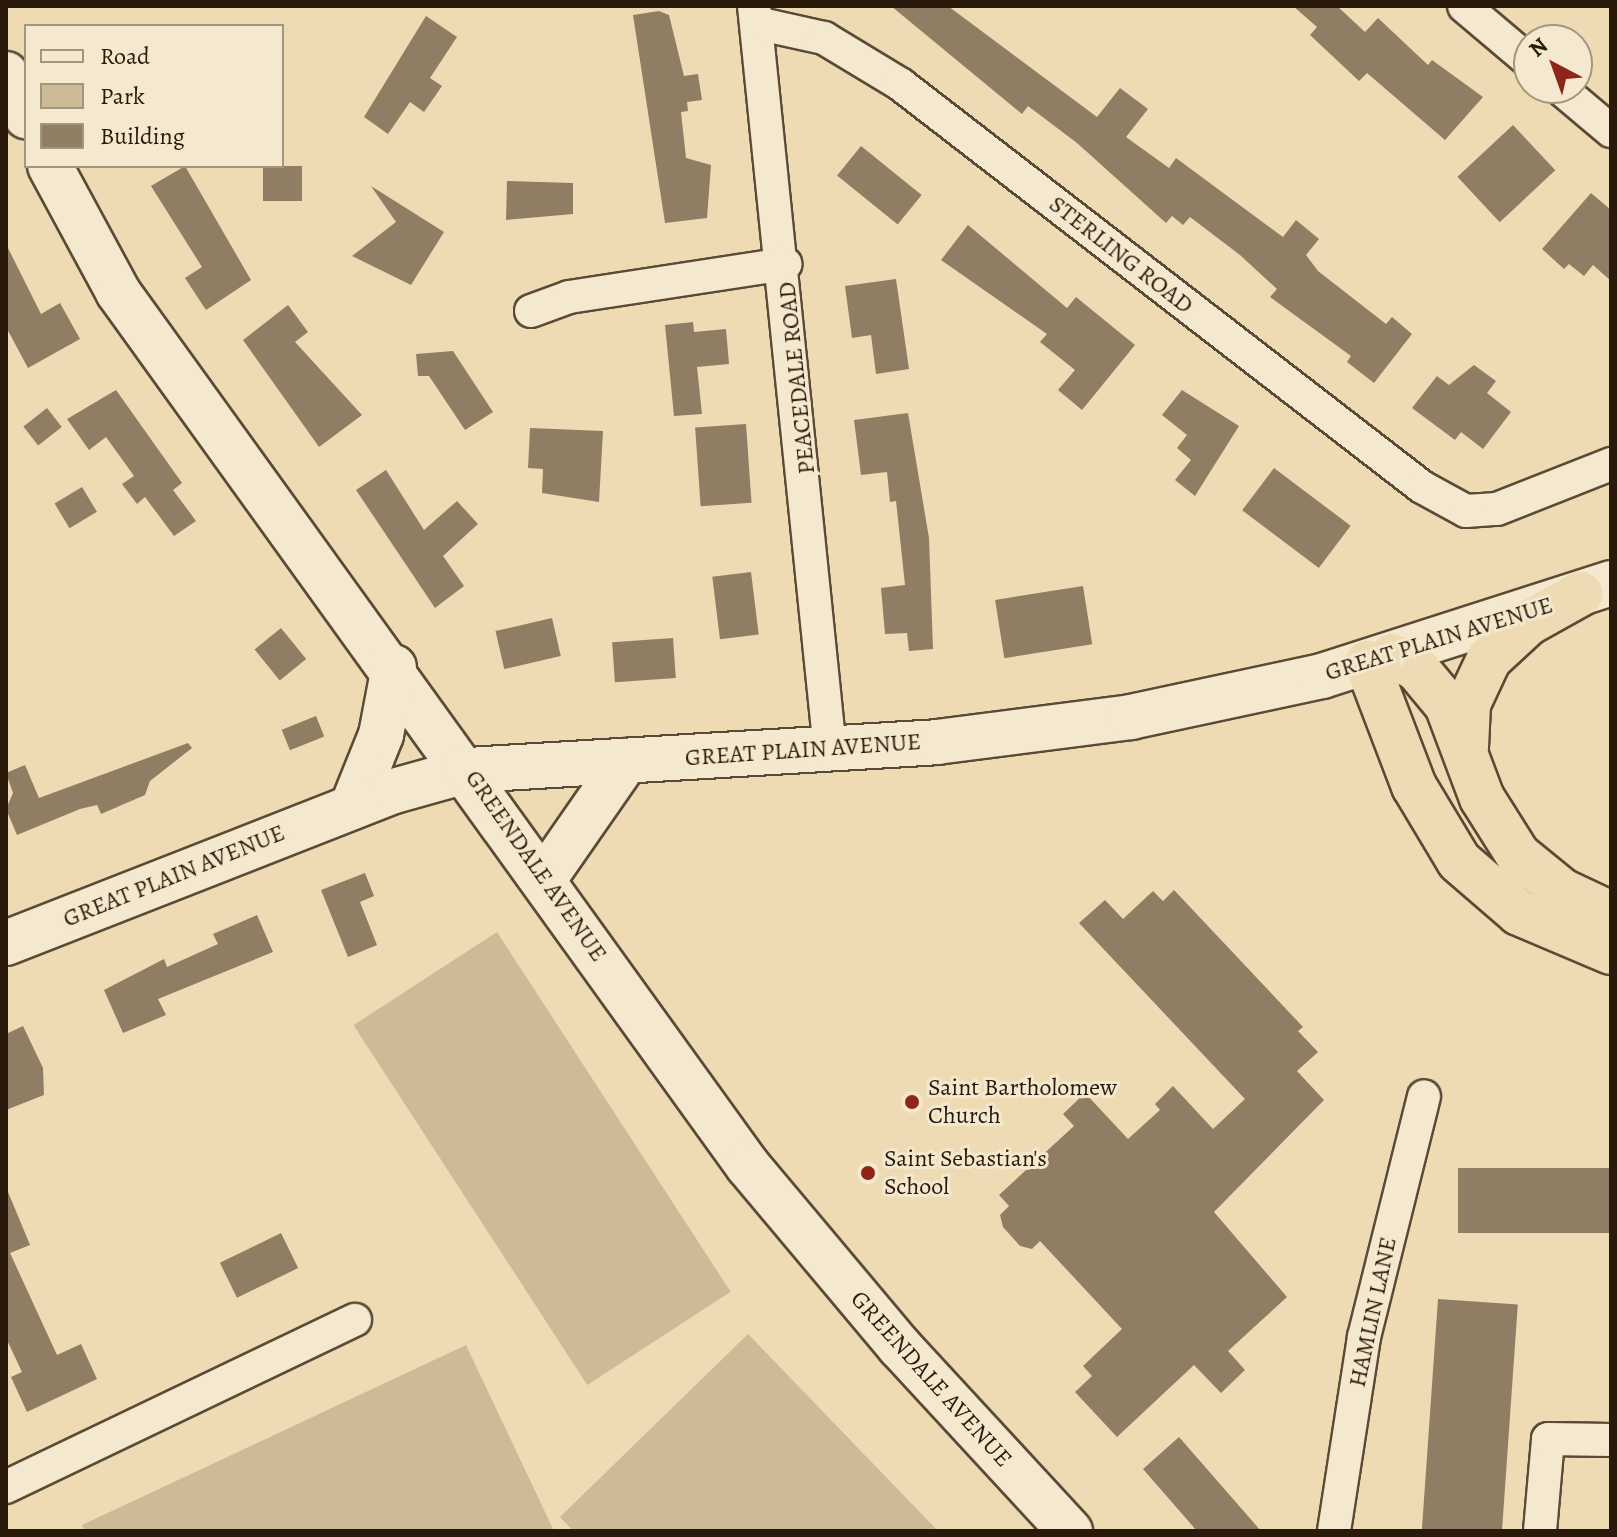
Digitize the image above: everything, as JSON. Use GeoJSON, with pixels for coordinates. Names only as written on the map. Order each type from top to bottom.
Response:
{"type":"FeatureCollection","features":[{"type":"Feature","properties":{"kind":"highway"},"geometry":{"type":"LineString","coordinates":[[1473,776],[1465,718],[1489,659],[1528,623],[1596,588]]}},
{"type":"Feature","properties":{"kind":"highway"},"geometry":{"type":"LineString","coordinates":[[1611,914],[1531,869],[1503,837],[1473,776],[1447,705],[1417,669],[1380,660],[1414,786],[1459,861],[1528,918],[1611,952]]}},
{"type":"Feature","properties":{"kind":"main road"},"geometry":{"type":"LineString","coordinates":[[6,74],[24,112]]}},
{"type":"Feature","properties":{"kind":"main road","name":"GREENDALE AVENUE"},"geometry":{"type":"LineString","coordinates":[[51,168],[118,292],[469,770],[748,1166],[900,1347],[1070,1531]]}},
{"type":"Feature","properties":{"kind":"main road","name":"GREAT PLAIN AVENUE"},"geometry":{"type":"LineString","coordinates":[[6,943],[352,807],[469,770],[830,750],[1131,717],[1380,660],[1596,588]]}},
{"type":"Feature","properties":{"kind":"main road"},"geometry":{"type":"LineString","coordinates":[[352,807],[381,735],[394,667]]}},
{"type":"Feature","properties":{"kind":"main road"},"geometry":{"type":"LineString","coordinates":[[544,879],[626,761]]}},
{"type":"Feature","properties":{"kind":"street"},"geometry":{"type":"LineString","coordinates":[[1464,6],[1513,47]]}},
{"type":"Feature","properties":{"kind":"street","name":"PEACEDALE ROAD"},"geometry":{"type":"LineString","coordinates":[[755,15],[785,264],[830,750]]}},
{"type":"Feature","properties":{"kind":"street","name":"STERLING ROAD"},"geometry":{"type":"LineString","coordinates":[[755,15],[824,38],[900,84],[1422,487],[1474,510],[1497,509],[1611,464]]}},
{"type":"Feature","properties":{"kind":"street"},"geometry":{"type":"LineString","coordinates":[[1579,104],[1611,131]]}},
{"type":"Feature","properties":{"kind":"street"},"geometry":{"type":"LineString","coordinates":[[531,311],[569,297],[785,264]]}},
{"type":"Feature","properties":{"kind":"street","name":"HAMLIN LANE"},"geometry":{"type":"LineString","coordinates":[[1334,1531],[1364,1337],[1424,1096]]}},
{"type":"Feature","properties":{"kind":"street"},"geometry":{"type":"LineString","coordinates":[[6,1487],[355,1320]]}},
{"type":"Feature","properties":{"kind":"street"},"geometry":{"type":"LineString","coordinates":[[1540,1531],[1548,1439],[1611,1440]]}},
{"type":"Feature","properties":{"kind":"green space"},"geometry":{"type":"Polygon","coordinates":[[[497,932],[731,1292],[587,1385],[354,1025],[497,932]]]}},
{"type":"Feature","properties":{"kind":"green space"},"geometry":{"type":"Polygon","coordinates":[[[748,1334],[938,1531],[573,1531],[560,1517],[748,1334]]]}},
{"type":"Feature","properties":{"kind":"green space"},"geometry":{"type":"Polygon","coordinates":[[[466,1345],[554,1531],[85,1531],[82,1525],[466,1345]]]}},
{"type":"Feature","properties":{"kind":"building"},"geometry":{"type":"Polygon","coordinates":[[[891,6],[948,6],[1097,117],[1120,88],[1148,109],[1126,137],[1169,168],[1176,158],[1283,237],[1296,220],[1319,239],[1306,255],[1318,271],[1386,324],[1392,317],[1412,334],[1374,383],[1347,362],[1351,356],[1270,297],[1277,289],[1240,255],[1190,217],[1183,225],[1172,216],[1166,223],[1077,143],[1028,106],[1022,114],[891,6]]]}},
{"type":"Feature","properties":{"kind":"building"},"geometry":{"type":"Polygon","coordinates":[[[1293,6],[1337,6],[1365,32],[1378,18],[1428,65],[1432,60],[1483,97],[1445,140],[1367,73],[1359,81],[1310,35],[1317,27],[1293,6]]]}},
{"type":"Feature","properties":{"kind":"building"},"geometry":{"type":"Polygon","coordinates":[[[659,11],[669,15],[684,76],[698,74],[702,100],[687,102],[688,111],[681,112],[686,158],[711,165],[707,218],[665,223],[633,15],[659,11]]]}},
{"type":"Feature","properties":{"kind":"building"},"geometry":{"type":"Polygon","coordinates":[[[426,16],[457,37],[430,78],[442,86],[424,112],[410,102],[388,134],[364,117],[426,16]]]}},
{"type":"Feature","properties":{"kind":"building"},"geometry":{"type":"Polygon","coordinates":[[[1513,125],[1555,170],[1500,222],[1457,177],[1513,125]]]}},
{"type":"Feature","properties":{"kind":"building"},"geometry":{"type":"Polygon","coordinates":[[[861,146],[922,195],[898,225],[837,176],[861,146]]]}},
{"type":"Feature","properties":{"kind":"building"},"geometry":{"type":"Polygon","coordinates":[[[302,166],[302,201],[263,201],[263,168],[302,166]]]}},
{"type":"Feature","properties":{"kind":"building"},"geometry":{"type":"Polygon","coordinates":[[[186,168],[251,280],[206,310],[185,278],[202,267],[151,186],[186,168]]]}},
{"type":"Feature","properties":{"kind":"building"},"geometry":{"type":"Polygon","coordinates":[[[507,181],[573,183],[573,214],[506,220],[507,181]]]}},
{"type":"Feature","properties":{"kind":"building"},"geometry":{"type":"Polygon","coordinates":[[[371,186],[444,232],[411,285],[352,256],[396,222],[371,186]]]}},
{"type":"Feature","properties":{"kind":"building"},"geometry":{"type":"Polygon","coordinates":[[[1591,193],[1611,210],[1611,281],[1593,265],[1584,276],[1569,264],[1564,269],[1542,249],[1591,193]]]}},
{"type":"Feature","properties":{"kind":"building"},"geometry":{"type":"Polygon","coordinates":[[[968,225],[1067,308],[1076,297],[1135,345],[1082,410],[1058,390],[1075,370],[1040,342],[1047,334],[941,260],[968,225]]]}},
{"type":"Feature","properties":{"kind":"building"},"geometry":{"type":"Polygon","coordinates":[[[6,244],[41,314],[60,303],[80,339],[28,368],[6,327],[6,244]]]}},
{"type":"Feature","properties":{"kind":"building"},"geometry":{"type":"Polygon","coordinates":[[[896,279],[909,369],[876,374],[871,335],[852,338],[845,286],[896,279]]]}},
{"type":"Feature","properties":{"kind":"building"},"geometry":{"type":"Polygon","coordinates":[[[288,305],[308,332],[295,342],[362,415],[319,447],[243,340],[288,305]]]}},
{"type":"Feature","properties":{"kind":"building"},"geometry":{"type":"Polygon","coordinates":[[[693,322],[694,332],[726,329],[729,364],[697,367],[702,414],[674,416],[665,325],[693,322]]]}},
{"type":"Feature","properties":{"kind":"building"},"geometry":{"type":"Polygon","coordinates":[[[453,351],[493,412],[465,430],[429,376],[418,376],[416,354],[453,351]]]}},
{"type":"Feature","properties":{"kind":"building"},"geometry":{"type":"Polygon","coordinates":[[[1474,365],[1496,381],[1487,393],[1511,412],[1483,449],[1461,432],[1455,440],[1412,408],[1437,376],[1449,385],[1474,365]]]}},
{"type":"Feature","properties":{"kind":"building"},"geometry":{"type":"Polygon","coordinates":[[[116,390],[182,483],[173,490],[196,521],[174,536],[145,497],[137,504],[122,484],[134,476],[106,437],[89,450],[67,419],[116,390]]]}},
{"type":"Feature","properties":{"kind":"building"},"geometry":{"type":"Polygon","coordinates":[[[1182,390],[1239,426],[1195,496],[1175,480],[1191,460],[1177,448],[1187,435],[1162,415],[1182,390]]]}},
{"type":"Feature","properties":{"kind":"building"},"geometry":{"type":"Polygon","coordinates":[[[47,408],[62,427],[38,445],[23,426],[47,408]]]}},
{"type":"Feature","properties":{"kind":"building"},"geometry":{"type":"Polygon","coordinates":[[[908,413],[929,538],[933,649],[909,651],[907,633],[885,634],[881,588],[905,585],[896,501],[890,502],[887,472],[861,475],[854,420],[908,413]]]}},
{"type":"Feature","properties":{"kind":"building"},"geometry":{"type":"Polygon","coordinates":[[[746,424],[752,503],[701,506],[695,428],[746,424]]]}},
{"type":"Feature","properties":{"kind":"building"},"geometry":{"type":"Polygon","coordinates":[[[530,428],[603,431],[599,502],[542,493],[543,469],[528,468],[530,428]]]}},
{"type":"Feature","properties":{"kind":"building"},"geometry":{"type":"Polygon","coordinates":[[[1274,468],[1351,526],[1319,568],[1242,510],[1274,468]]]}},
{"type":"Feature","properties":{"kind":"building"},"geometry":{"type":"Polygon","coordinates":[[[386,470],[424,530],[457,501],[478,524],[443,556],[464,586],[435,608],[356,490],[386,470]]]}},
{"type":"Feature","properties":{"kind":"building"},"geometry":{"type":"Polygon","coordinates":[[[82,487],[97,512],[70,528],[55,503],[82,487]]]}},
{"type":"Feature","properties":{"kind":"building"},"geometry":{"type":"Polygon","coordinates":[[[751,572],[759,635],[720,639],[712,577],[751,572]]]}},
{"type":"Feature","properties":{"kind":"building"},"geometry":{"type":"Polygon","coordinates":[[[1083,586],[1092,644],[1004,658],[995,600],[1083,586]]]}},
{"type":"Feature","properties":{"kind":"building"},"geometry":{"type":"Polygon","coordinates":[[[552,618],[561,656],[504,669],[495,631],[552,618]]]}},
{"type":"Feature","properties":{"kind":"building"},"geometry":{"type":"Polygon","coordinates":[[[281,628],[306,659],[280,680],[255,649],[281,628]]]}},
{"type":"Feature","properties":{"kind":"building"},"geometry":{"type":"Polygon","coordinates":[[[673,638],[676,678],[615,682],[612,642],[673,638]]]}},
{"type":"Feature","properties":{"kind":"building"},"geometry":{"type":"Polygon","coordinates":[[[316,716],[324,736],[290,750],[282,730],[316,716]]]}},
{"type":"Feature","properties":{"kind":"building"},"geometry":{"type":"Polygon","coordinates":[[[188,743],[192,748],[150,781],[145,795],[101,814],[97,805],[80,809],[17,835],[6,809],[13,793],[6,773],[25,765],[39,798],[188,743]]]}},
{"type":"Feature","properties":{"kind":"building"},"geometry":{"type":"Polygon","coordinates":[[[365,873],[374,896],[360,902],[377,945],[348,957],[321,890],[365,873]]]}},
{"type":"Feature","properties":{"kind":"building"},"geometry":{"type":"Polygon","coordinates":[[[1174,890],[1303,1027],[1298,1031],[1318,1052],[1297,1071],[1324,1100],[1214,1212],[1287,1297],[1228,1351],[1245,1370],[1221,1393],[1194,1365],[1117,1437],[1075,1392],[1092,1376],[1083,1366],[1122,1329],[1040,1241],[1032,1249],[1020,1246],[1003,1227],[1000,1215],[1009,1206],[999,1195],[1074,1126],[1063,1114],[1085,1093],[1128,1139],[1160,1110],[1155,1104],[1173,1086],[1213,1129],[1245,1099],[1079,923],[1105,900],[1123,919],[1153,891],[1163,901],[1174,890]]]}},
{"type":"Feature","properties":{"kind":"building"},"geometry":{"type":"Polygon","coordinates":[[[257,915],[273,952],[158,999],[166,1015],[123,1033],[104,990],[164,959],[167,967],[218,944],[213,934],[257,915]]]}},
{"type":"Feature","properties":{"kind":"building"},"geometry":{"type":"Polygon","coordinates":[[[23,1026],[43,1068],[44,1095],[6,1110],[6,1034],[23,1026]]]}},
{"type":"Feature","properties":{"kind":"building"},"geometry":{"type":"Polygon","coordinates":[[[1458,1168],[1611,1168],[1611,1233],[1458,1233],[1458,1168]]]}},
{"type":"Feature","properties":{"kind":"building"},"geometry":{"type":"Polygon","coordinates":[[[6,1187],[30,1245],[10,1253],[57,1355],[81,1344],[97,1379],[27,1412],[11,1377],[22,1372],[6,1338],[6,1187]]]}},
{"type":"Feature","properties":{"kind":"building"},"geometry":{"type":"Polygon","coordinates":[[[281,1233],[298,1268],[237,1298],[220,1263],[281,1233]]]}},
{"type":"Feature","properties":{"kind":"building"},"geometry":{"type":"Polygon","coordinates":[[[1438,1299],[1518,1305],[1502,1531],[1422,1531],[1438,1299]]]}},
{"type":"Feature","properties":{"kind":"building"},"geometry":{"type":"Polygon","coordinates":[[[1179,1437],[1261,1531],[1197,1531],[1143,1469],[1179,1437]]]}},
{"type":"Feature","properties":{"kind":"place","name":"Saint Bartholomew Church"},"geometry":{"type":"Point","coordinates":[912,1102]}},
{"type":"Feature","properties":{"kind":"place","name":"Saint Sebastian's School"},"geometry":{"type":"Point","coordinates":[868,1173]}}]}
